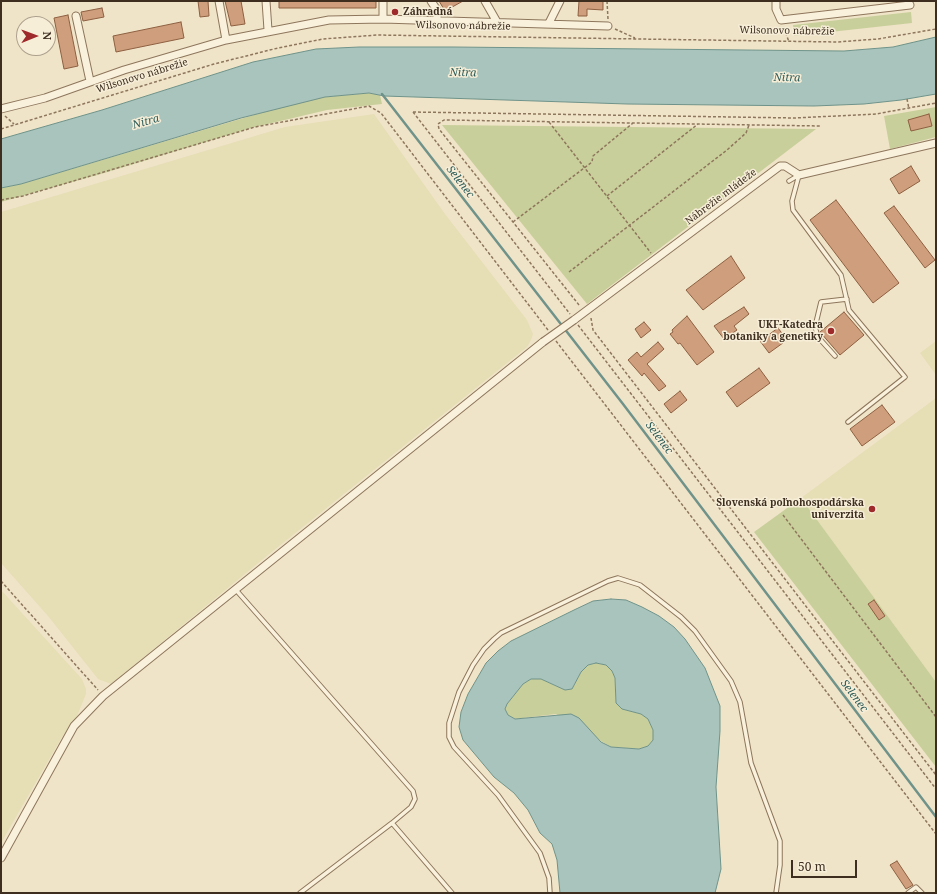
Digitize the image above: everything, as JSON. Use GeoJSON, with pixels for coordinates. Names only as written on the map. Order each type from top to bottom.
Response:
{"type":"FeatureCollection","features":[{"type":"Feature","properties":{"kind":"street"},"geometry":{"type":"LineString","coordinates":[[219,1],[226,40]]}},
{"type":"Feature","properties":{"kind":"street"},"geometry":{"type":"LineString","coordinates":[[266,1],[268,30]]}},
{"type":"Feature","properties":{"kind":"street"},"geometry":{"type":"LineString","coordinates":[[383,1],[383,19]]}},
{"type":"Feature","properties":{"kind":"street","name":"Wilsonovo nábrežie"},"geometry":{"type":"LineString","coordinates":[[432,1],[437,10],[437,21]]}},
{"type":"Feature","properties":{"kind":"street","name":"Wilsonovo nábrežie"},"geometry":{"type":"LineString","coordinates":[[485,1],[497,22]]}},
{"type":"Feature","properties":{"kind":"street"},"geometry":{"type":"LineString","coordinates":[[549,23],[560,1]]}},
{"type":"Feature","properties":{"kind":"street"},"geometry":{"type":"LineString","coordinates":[[776,1],[776,9],[781,20],[910,5]]}},
{"type":"Feature","properties":{"kind":"street","name":"Wilsonovo nábrežie"},"geometry":{"type":"LineString","coordinates":[[76,16],[90,82]]}},
{"type":"Feature","properties":{"kind":"street","name":"Wilsonovo nábrežie"},"geometry":{"type":"LineString","coordinates":[[1,109],[45,98],[90,82],[226,40],[268,30],[330,20],[383,19],[608,26]]}},
{"type":"Feature","properties":{"kind":"street"},"geometry":{"type":"LineString","coordinates":[[799,175],[936,143]]}},
{"type":"Feature","properties":{"kind":"street","name":"Nábrežie mládeže"},"geometry":{"type":"LineString","coordinates":[[1,858],[74,726],[103,696],[543,342],[780,166],[785,166],[799,175]]}},
{"type":"Feature","properties":{"kind":"lane"},"geometry":{"type":"LineString","coordinates":[[789,181],[799,175]]}},
{"type":"Feature","properties":{"kind":"lane"},"geometry":{"type":"LineString","coordinates":[[799,175],[792,201],[793,210],[841,275],[849,310],[906,377],[848,422]]}},
{"type":"Feature","properties":{"kind":"lane"},"geometry":{"type":"LineString","coordinates":[[835,356],[818,337],[815,327],[821,302],[847,300]]}},
{"type":"Feature","properties":{"kind":"lane"},"geometry":{"type":"LineString","coordinates":[[550,893],[550,878],[540,853],[498,795],[454,747],[449,737],[449,723],[459,692],[473,665],[484,649],[494,639],[501,633],[523,622],[608,581],[618,578],[640,585],[681,618],[695,631],[731,681],[740,702],[751,763],[780,841],[780,865],[776,893]]}},
{"type":"Feature","properties":{"kind":"lane"},"geometry":{"type":"LineString","coordinates":[[236,590],[413,790],[415,799],[411,807],[392,823],[300,893]]}},
{"type":"Feature","properties":{"kind":"lane"},"geometry":{"type":"LineString","coordinates":[[392,823],[452,893]]}},
{"type":"Feature","properties":{"kind":"lane"},"geometry":{"type":"LineString","coordinates":[[908,893],[916,887],[922,893]]}},
{"type":"Feature","properties":{"kind":"path"},"geometry":{"type":"LineString","coordinates":[[781,20],[789,42]]}},
{"type":"Feature","properties":{"kind":"path","name":"Wilsonovo nábrežie"},"geometry":{"type":"LineString","coordinates":[[1,129],[214,64],[278,48],[323,39],[377,35],[838,42],[878,39],[936,29]]}},
{"type":"Feature","properties":{"kind":"path"},"geometry":{"type":"LineString","coordinates":[[907,99],[909,109]]}},
{"type":"Feature","properties":{"kind":"path"},"geometry":{"type":"LineString","coordinates":[[936,103],[876,114],[795,118],[413,112],[936,789]]}},
{"type":"Feature","properties":{"kind":"path"},"geometry":{"type":"LineString","coordinates":[[1,200],[23,196],[255,127],[369,106],[381,113],[551,334]]}},
{"type":"Feature","properties":{"kind":"path"},"geometry":{"type":"LineString","coordinates":[[1,112],[14,124]]}},
{"type":"Feature","properties":{"kind":"path"},"geometry":{"type":"LineString","coordinates":[[820,126],[444,120],[438,124],[439,129],[580,307],[590,308],[593,330],[936,775]]}},
{"type":"Feature","properties":{"kind":"path"},"geometry":{"type":"LineString","coordinates":[[549,122],[655,259]]}},
{"type":"Feature","properties":{"kind":"path"},"geometry":{"type":"LineString","coordinates":[[513,222],[592,162],[593,156],[633,123]]}},
{"type":"Feature","properties":{"kind":"path"},"geometry":{"type":"LineString","coordinates":[[607,196],[698,124]]}},
{"type":"Feature","properties":{"kind":"path"},"geometry":{"type":"LineString","coordinates":[[569,272],[727,150],[746,133],[749,125]]}},
{"type":"Feature","properties":{"kind":"path"},"geometry":{"type":"LineString","coordinates":[[556,341],[936,834]]}},
{"type":"Feature","properties":{"kind":"path"},"geometry":{"type":"LineString","coordinates":[[783,515],[936,717]]}},
{"type":"Feature","properties":{"kind":"path"},"geometry":{"type":"LineString","coordinates":[[1,581],[103,696]]}},
{"type":"Feature","properties":{"kind":"shaded area"},"geometry":{"type":"Polygon","coordinates":[[[374,114],[445,214],[527,320],[533,334],[531,340],[527,347],[268,555],[111,684],[98,679],[48,616],[1,563],[1,212],[285,127],[374,114]]]}},
{"type":"Feature","properties":{"kind":"shaded area"},"geometry":{"type":"Polygon","coordinates":[[[936,341],[936,375],[920,353],[936,341]]]}},
{"type":"Feature","properties":{"kind":"shaded area","name":"Slovenská poľnohospodárska univerzita"},"geometry":{"type":"Polygon","coordinates":[[[936,398],[936,682],[801,498],[936,398]]]}},
{"type":"Feature","properties":{"kind":"shaded area"},"geometry":{"type":"Polygon","coordinates":[[[1,590],[82,679],[86,689],[86,694],[77,716],[62,737],[1,843],[1,590]]]}},
{"type":"Feature","properties":{"kind":"green space"},"geometry":{"type":"Polygon","coordinates":[[[911,12],[912,23],[794,36],[793,25],[911,12]]]}},
{"type":"Feature","properties":{"kind":"green space"},"geometry":{"type":"Polygon","coordinates":[[[369,93],[380,95],[382,104],[327,110],[255,127],[101,174],[1,202],[1,188],[21,184],[291,104],[325,97],[369,93]]]}},
{"type":"Feature","properties":{"kind":"green space"},"geometry":{"type":"Polygon","coordinates":[[[936,107],[936,137],[890,149],[884,116],[936,107]]]}},
{"type":"Feature","properties":{"kind":"green space"},"geometry":{"type":"Polygon","coordinates":[[[442,125],[816,129],[587,304],[442,125]]]}},
{"type":"Feature","properties":{"kind":"green space"},"geometry":{"type":"Polygon","coordinates":[[[801,498],[936,682],[936,767],[754,532],[801,498]]]}},
{"type":"Feature","properties":{"kind":"green space"},"geometry":{"type":"Polygon","coordinates":[[[596,663],[606,665],[612,671],[615,678],[616,703],[623,709],[641,714],[648,719],[653,730],[653,740],[648,746],[640,749],[611,747],[556,714],[515,719],[508,715],[505,709],[507,704],[523,684],[531,679],[541,679],[565,690],[572,689],[581,672],[588,665],[596,663]]]}},
{"type":"Feature","properties":{"kind":"water","name":"Nitra"},"geometry":{"type":"Polygon","coordinates":[[[936,37],[936,94],[901,100],[864,104],[814,106],[627,104],[384,96],[369,93],[325,97],[241,118],[21,184],[1,188],[1,139],[102,110],[253,62],[316,49],[359,47],[454,47],[844,51],[893,47],[936,37]]]}},
{"type":"Feature","properties":{"kind":"water"},"geometry":{"type":"Polygon","coordinates":[[[611,599],[626,600],[659,616],[674,627],[685,639],[705,668],[720,706],[720,731],[716,787],[721,869],[715,893],[560,893],[557,860],[552,844],[540,833],[528,810],[514,793],[494,777],[463,740],[459,727],[461,712],[468,694],[486,663],[511,641],[593,601],[611,599]],[[596,663],[588,665],[581,672],[572,689],[565,690],[541,679],[531,679],[523,684],[507,704],[505,709],[508,715],[515,719],[571,714],[579,718],[601,742],[611,747],[639,749],[648,746],[653,740],[653,730],[648,719],[641,714],[622,709],[616,703],[615,678],[612,671],[606,665],[596,663]]]}},
{"type":"Feature","properties":{"kind":"building"},"geometry":{"type":"Polygon","coordinates":[[[198,1],[208,1],[209,16],[200,17],[198,1]]]}},
{"type":"Feature","properties":{"kind":"building"},"geometry":{"type":"Polygon","coordinates":[[[225,1],[241,1],[245,24],[231,26],[225,1]]]}},
{"type":"Feature","properties":{"kind":"building"},"geometry":{"type":"Polygon","coordinates":[[[279,1],[376,1],[376,8],[279,8],[279,1]]]}},
{"type":"Feature","properties":{"kind":"building"},"geometry":{"type":"Polygon","coordinates":[[[439,1],[463,1],[445,11],[439,1]]]}},
{"type":"Feature","properties":{"kind":"building"},"geometry":{"type":"Polygon","coordinates":[[[579,1],[603,1],[603,10],[587,9],[587,16],[578,16],[579,1]]]}},
{"type":"Feature","properties":{"kind":"building"},"geometry":{"type":"Polygon","coordinates":[[[102,8],[104,17],[83,21],[81,12],[102,8]]]}},
{"type":"Feature","properties":{"kind":"building"},"geometry":{"type":"Polygon","coordinates":[[[68,15],[78,66],[64,69],[56,28],[56,18],[68,15]]]}},
{"type":"Feature","properties":{"kind":"building"},"geometry":{"type":"Polygon","coordinates":[[[181,22],[184,38],[116,52],[113,36],[181,22]]]}},
{"type":"Feature","properties":{"kind":"building"},"geometry":{"type":"Polygon","coordinates":[[[929,114],[932,126],[911,131],[908,120],[929,114]]]}},
{"type":"Feature","properties":{"kind":"building"},"geometry":{"type":"Polygon","coordinates":[[[911,166],[920,181],[899,194],[890,179],[911,166]]]}},
{"type":"Feature","properties":{"kind":"building"},"geometry":{"type":"Polygon","coordinates":[[[836,200],[899,283],[873,303],[810,220],[836,200]]]}},
{"type":"Feature","properties":{"kind":"building"},"geometry":{"type":"Polygon","coordinates":[[[894,206],[935,260],[925,268],[884,213],[894,206]]]}},
{"type":"Feature","properties":{"kind":"building"},"geometry":{"type":"Polygon","coordinates":[[[731,256],[745,278],[703,310],[686,290],[731,256]]]}},
{"type":"Feature","properties":{"kind":"building"},"geometry":{"type":"Polygon","coordinates":[[[744,307],[749,314],[734,326],[737,330],[724,339],[714,326],[744,307]]]}},
{"type":"Feature","properties":{"kind":"building"},"geometry":{"type":"Polygon","coordinates":[[[844,312],[864,335],[840,355],[820,332],[844,312]]]}},
{"type":"Feature","properties":{"kind":"building"},"geometry":{"type":"Polygon","coordinates":[[[687,316],[714,352],[697,365],[680,343],[678,344],[670,334],[673,332],[672,330],[687,316]]]}},
{"type":"Feature","properties":{"kind":"building"},"geometry":{"type":"Polygon","coordinates":[[[644,322],[651,330],[641,338],[635,329],[644,322]]]}},
{"type":"Feature","properties":{"kind":"building"},"geometry":{"type":"Polygon","coordinates":[[[778,328],[787,340],[769,353],[760,341],[778,328]]]}},
{"type":"Feature","properties":{"kind":"building"},"geometry":{"type":"Polygon","coordinates":[[[658,342],[664,349],[647,364],[666,386],[659,391],[644,373],[642,376],[628,360],[637,352],[641,357],[658,342]]]}},
{"type":"Feature","properties":{"kind":"building"},"geometry":{"type":"Polygon","coordinates":[[[759,368],[770,383],[737,407],[726,392],[759,368]]]}},
{"type":"Feature","properties":{"kind":"building"},"geometry":{"type":"Polygon","coordinates":[[[680,391],[687,400],[671,413],[664,404],[680,391]]]}},
{"type":"Feature","properties":{"kind":"building"},"geometry":{"type":"Polygon","coordinates":[[[882,405],[895,422],[862,446],[850,429],[882,405]]]}},
{"type":"Feature","properties":{"kind":"building"},"geometry":{"type":"Polygon","coordinates":[[[874,600],[885,616],[879,620],[868,604],[874,600]]]}},
{"type":"Feature","properties":{"kind":"building"},"geometry":{"type":"Polygon","coordinates":[[[897,861],[913,885],[906,889],[890,865],[897,861]]]}},
{"type":"Feature","properties":{"kind":"waterway","name":"Selenec"},"geometry":{"type":"LineString","coordinates":[[382,94],[623,404],[936,817]]}},
{"type":"Feature","properties":{"kind":"place","name":"Záhradná"},"geometry":{"type":"Point","coordinates":[395,12]}},
{"type":"Feature","properties":{"kind":"place","name":"UKF-Katedra botaniky a genetiky"},"geometry":{"type":"Point","coordinates":[831,331]}},
{"type":"Feature","properties":{"kind":"place","name":"Slovenská poľnohospodárska univerzita"},"geometry":{"type":"Point","coordinates":[872,509]}}]}
